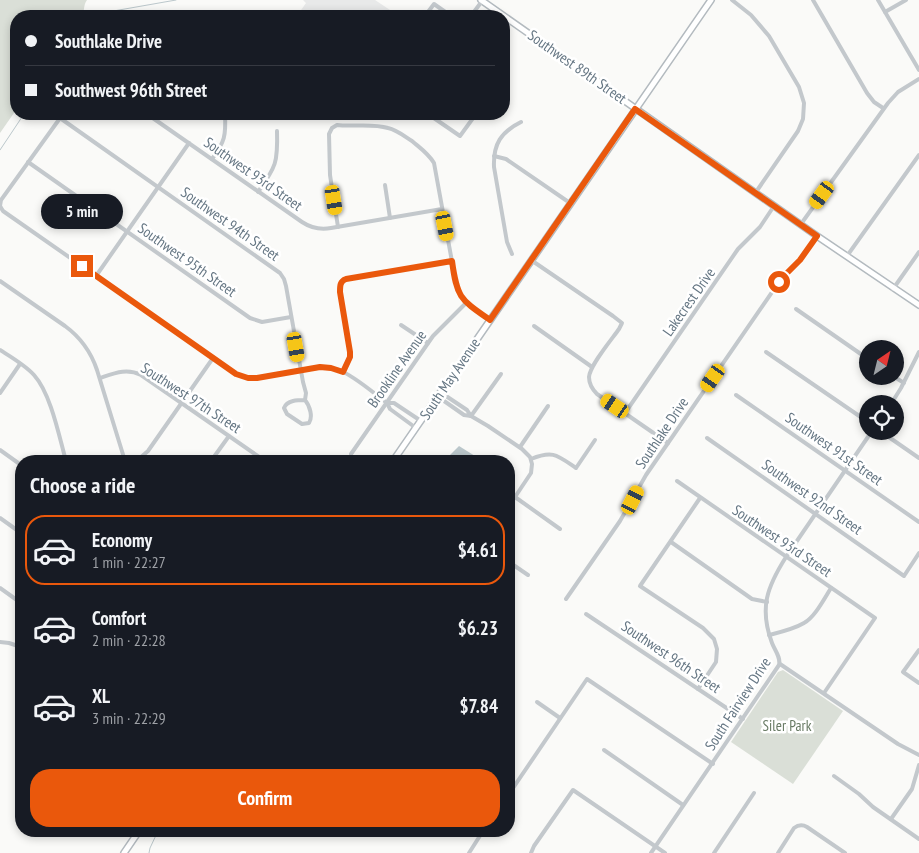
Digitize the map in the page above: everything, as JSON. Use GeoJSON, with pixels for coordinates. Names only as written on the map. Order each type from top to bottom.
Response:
{"type":"FeatureCollection","features":[{"type":"Feature","properties":{"kind":"main road","name":"Southwest 89th Street"},"geometry":{"type":"LineString","coordinates":[[481,0],[495,10]]}},
{"type":"Feature","properties":{"kind":"main road","name":"South May Avenue"},"geometry":{"type":"LineString","coordinates":[[397,455],[712,0]]}},
{"type":"Feature","properties":{"kind":"main road","name":"Southwest 89th Street"},"geometry":{"type":"LineString","coordinates":[[510,21],[817,236],[919,305]]}},
{"type":"Feature","properties":{"kind":"main road"},"geometry":{"type":"LineString","coordinates":[[124,853],[135,837]]}},
{"type":"Feature","properties":{"kind":"street"},"geometry":{"type":"LineString","coordinates":[[732,0],[758,22],[775,46],[801,92],[804,102],[804,113],[795,136],[756,192]]}},
{"type":"Feature","properties":{"kind":"street"},"geometry":{"type":"LineString","coordinates":[[813,0],[867,93],[874,102],[883,108]]}},
{"type":"Feature","properties":{"kind":"street"},"geometry":{"type":"LineString","coordinates":[[878,0],[919,70]]}},
{"type":"Feature","properties":{"kind":"street"},"geometry":{"type":"LineString","coordinates":[[885,12],[906,0]]}},
{"type":"Feature","properties":{"kind":"street"},"geometry":{"type":"LineString","coordinates":[[430,10],[434,4],[442,10]]}},
{"type":"Feature","properties":{"kind":"street"},"geometry":{"type":"LineString","coordinates":[[913,61],[919,58]]}},
{"type":"Feature","properties":{"kind":"street"},"geometry":{"type":"LineString","coordinates":[[802,224],[883,108],[898,92],[919,79]]}},
{"type":"Feature","properties":{"kind":"street"},"geometry":{"type":"LineString","coordinates":[[59,120],[2,199],[0,206],[4,213],[238,375],[257,378],[324,367],[331,368],[343,372],[387,403],[390,409],[416,428]]}},
{"type":"Feature","properties":{"kind":"street","name":"Southwest 94th Street"},"geometry":{"type":"LineString","coordinates":[[63,120],[280,273],[286,286],[306,400],[311,418],[309,423],[302,424],[287,414],[284,408],[287,403],[306,400]]}},
{"type":"Feature","properties":{"kind":"street","name":"Southwest 93rd Street"},"geometry":{"type":"LineString","coordinates":[[156,120],[308,226],[321,229],[338,227],[442,209]]}},
{"type":"Feature","properties":{"kind":"street"},"geometry":{"type":"LineString","coordinates":[[212,159],[224,140],[225,120]]}},
{"type":"Feature","properties":{"kind":"street"},"geometry":{"type":"LineString","coordinates":[[437,120],[460,136],[472,120]]}},
{"type":"Feature","properties":{"kind":"street"},"geometry":{"type":"LineString","coordinates":[[512,254],[507,242],[494,167],[494,156],[496,146],[504,134],[509,128],[521,122]]}},
{"type":"Feature","properties":{"kind":"street"},"geometry":{"type":"LineString","coordinates":[[338,227],[330,175],[329,134],[332,128],[337,125],[385,127],[399,133],[420,147],[434,163],[457,289],[466,303],[490,320]]}},
{"type":"Feature","properties":{"kind":"street"},"geometry":{"type":"LineString","coordinates":[[258,192],[270,176],[275,165],[277,131]]}},
{"type":"Feature","properties":{"kind":"street"},"geometry":{"type":"LineString","coordinates":[[96,276],[189,143]]}},
{"type":"Feature","properties":{"kind":"street"},"geometry":{"type":"LineString","coordinates":[[847,256],[919,155]]}},
{"type":"Feature","properties":{"kind":"street"},"geometry":{"type":"LineString","coordinates":[[494,156],[511,162],[570,203]]}},
{"type":"Feature","properties":{"kind":"street","name":"Southwest 95th Street"},"geometry":{"type":"LineString","coordinates":[[28,162],[252,319],[265,322],[291,317]]}},
{"type":"Feature","properties":{"kind":"street"},"geometry":{"type":"LineString","coordinates":[[384,185],[390,218]]}},
{"type":"Feature","properties":{"kind":"street","name":"Lakecrest Drive"},"geometry":{"type":"LineString","coordinates":[[625,413],[738,249],[760,227],[774,206]]}},
{"type":"Feature","properties":{"kind":"street","name":"Southlake Drive"},"geometry":{"type":"LineString","coordinates":[[566,599],[620,521],[646,475],[779,282],[800,260],[817,236]]}},
{"type":"Feature","properties":{"kind":"street"},"geometry":{"type":"LineString","coordinates":[[893,288],[919,252]]}},
{"type":"Feature","properties":{"kind":"street"},"geometry":{"type":"LineString","coordinates":[[532,260],[622,323],[592,366],[589,377],[591,387],[597,394],[668,443]]}},
{"type":"Feature","properties":{"kind":"street"},"geometry":{"type":"LineString","coordinates":[[343,372],[350,357],[350,352],[340,292],[342,281],[452,261]]}},
{"type":"Feature","properties":{"kind":"street"},"geometry":{"type":"LineString","coordinates":[[0,281],[73,333],[89,352],[96,365],[123,455]]}},
{"type":"Feature","properties":{"kind":"street","name":"Brookline Avenue"},"geometry":{"type":"LineString","coordinates":[[351,454],[428,343],[466,303]]}},
{"type":"Feature","properties":{"kind":"street"},"geometry":{"type":"LineString","coordinates":[[796,309],[859,353]]}},
{"type":"Feature","properties":{"kind":"street"},"geometry":{"type":"LineString","coordinates":[[401,324],[428,343]]}},
{"type":"Feature","properties":{"kind":"street"},"geometry":{"type":"LineString","coordinates":[[534,326],[592,366]]}},
{"type":"Feature","properties":{"kind":"street"},"geometry":{"type":"LineString","coordinates":[[0,350],[33,374],[41,385],[46,394],[64,455]]}},
{"type":"Feature","properties":{"kind":"street"},"geometry":{"type":"LineString","coordinates":[[766,352],[859,416]]}},
{"type":"Feature","properties":{"kind":"street"},"geometry":{"type":"LineString","coordinates":[[904,383],[919,352]]}},
{"type":"Feature","properties":{"kind":"street"},"geometry":{"type":"LineString","coordinates":[[144,455],[213,358]]}},
{"type":"Feature","properties":{"kind":"street"},"geometry":{"type":"LineString","coordinates":[[0,393],[20,364]]}},
{"type":"Feature","properties":{"kind":"street","name":"Southwest 97th Street"},"geometry":{"type":"LineString","coordinates":[[100,378],[122,372],[141,375],[256,455]]}},
{"type":"Feature","properties":{"kind":"street"},"geometry":{"type":"LineString","coordinates":[[471,416],[501,374]]}},
{"type":"Feature","properties":{"kind":"street"},"geometry":{"type":"LineString","coordinates":[[439,394],[464,415],[471,416],[488,426],[528,454],[531,459],[532,469],[515,498],[560,529]]}},
{"type":"Feature","properties":{"kind":"street","name":"Southwest 91st Street"},"geometry":{"type":"LineString","coordinates":[[736,394],[919,522]]}},
{"type":"Feature","properties":{"kind":"street"},"geometry":{"type":"LineString","coordinates":[[387,403],[394,403],[421,421]]}},
{"type":"Feature","properties":{"kind":"street"},"geometry":{"type":"LineString","coordinates":[[520,448],[548,406]]}},
{"type":"Feature","properties":{"kind":"street"},"geometry":{"type":"LineString","coordinates":[[215,455],[229,436]]}},
{"type":"Feature","properties":{"kind":"street","name":"Southwest 92nd Street"},"geometry":{"type":"LineString","coordinates":[[707,438],[904,576],[919,553]]}},
{"type":"Feature","properties":{"kind":"street"},"geometry":{"type":"LineString","coordinates":[[531,459],[541,455],[555,455],[576,468],[595,440]]}},
{"type":"Feature","properties":{"kind":"street","name":"South Fairview Drive"},"geometry":{"type":"LineString","coordinates":[[651,853],[780,664],[769,635],[766,616],[766,602],[772,580],[866,440]]}},
{"type":"Feature","properties":{"kind":"street"},"geometry":{"type":"LineString","coordinates":[[893,440],[919,458]]}},
{"type":"Feature","properties":{"kind":"street"},"geometry":{"type":"LineString","coordinates":[[0,450],[15,461]]}},
{"type":"Feature","properties":{"kind":"street","name":"Southwest 93rd Street"},"geometry":{"type":"LineString","coordinates":[[677,481],[875,618],[824,693]]}},
{"type":"Feature","properties":{"kind":"street"},"geometry":{"type":"LineString","coordinates":[[698,689],[717,658],[714,639],[703,628],[640,586],[700,498]]}},
{"type":"Feature","properties":{"kind":"street"},"geometry":{"type":"LineString","coordinates":[[0,518],[15,529]]}},
{"type":"Feature","properties":{"kind":"street"},"geometry":{"type":"LineString","coordinates":[[670,542],[752,598],[766,602]]}},
{"type":"Feature","properties":{"kind":"street"},"geometry":{"type":"LineString","coordinates":[[515,566],[528,575]]}},
{"type":"Feature","properties":{"kind":"street"},"geometry":{"type":"LineString","coordinates":[[0,588],[15,599]]}},
{"type":"Feature","properties":{"kind":"street"},"geometry":{"type":"LineString","coordinates":[[769,635],[807,622],[831,588]]}},
{"type":"Feature","properties":{"kind":"street","name":"Southwest 96th Street"},"geometry":{"type":"LineString","coordinates":[[586,614],[743,719]]}},
{"type":"Feature","properties":{"kind":"street"},"geometry":{"type":"LineString","coordinates":[[0,642],[15,645]]}},
{"type":"Feature","properties":{"kind":"street"},"geometry":{"type":"LineString","coordinates":[[919,650],[903,672],[919,682]]}},
{"type":"Feature","properties":{"kind":"street"},"geometry":{"type":"LineString","coordinates":[[780,664],[898,744],[919,755]]}},
{"type":"Feature","properties":{"kind":"street"},"geometry":{"type":"LineString","coordinates":[[515,785],[587,679],[712,764]]}},
{"type":"Feature","properties":{"kind":"street"},"geometry":{"type":"LineString","coordinates":[[537,702],[560,718]]}},
{"type":"Feature","properties":{"kind":"street"},"geometry":{"type":"LineString","coordinates":[[604,750],[683,805]]}},
{"type":"Feature","properties":{"kind":"street"},"geometry":{"type":"LineString","coordinates":[[891,819],[912,789],[919,764]]}},
{"type":"Feature","properties":{"kind":"street"},"geometry":{"type":"LineString","coordinates":[[834,776],[919,839]]}},
{"type":"Feature","properties":{"kind":"street"},"geometry":{"type":"LineString","coordinates":[[531,853],[573,790],[665,853]]}},
{"type":"Feature","properties":{"kind":"street"},"geometry":{"type":"LineString","coordinates":[[714,853],[754,793]]}},
{"type":"Feature","properties":{"kind":"street"},"geometry":{"type":"LineString","coordinates":[[778,853],[793,830],[800,825],[807,827],[843,852]]}},
{"type":"Feature","properties":{"kind":"street"},"geometry":{"type":"LineString","coordinates":[[469,853],[479,837]]}},
{"type":"Feature","properties":{"kind":"shaded area"},"geometry":{"type":"Polygon","coordinates":[[[303,0],[375,0],[390,10],[301,10],[306,3],[303,0]]]}},
{"type":"Feature","properties":{"kind":"shaded area"},"geometry":{"type":"Polygon","coordinates":[[[459,446],[473,455],[450,455],[459,446]]]}},
{"type":"Feature","properties":{"kind":"green space"},"geometry":{"type":"Polygon","coordinates":[[[0,0],[87,0],[84,10],[10,10],[10,119],[0,133],[0,0]]]}},
{"type":"Feature","properties":{"kind":"green space","name":"Siler Park"},"geometry":{"type":"Polygon","coordinates":[[[783,670],[843,711],[793,784],[731,742],[778,672],[783,670]]]}},
{"type":"Feature","properties":{"kind":"waterway"},"geometry":{"type":"LineString","coordinates":[[119,10],[176,0]]}},
{"type":"Feature","properties":{"kind":"waterway"},"geometry":{"type":"LineString","coordinates":[[0,150],[20,120]]}},
{"type":"Feature","properties":{"kind":"waterway"},"geometry":{"type":"LineString","coordinates":[[149,853],[155,837]]}},
{"type":"Feature","properties":{"kind":"route"},"geometry":{"type":"LineString","coordinates":[[82,266],[236,374],[248,378],[257,378],[320,367],[343,372],[350,357],[340,292],[340,284],[344,279],[452,261],[456,286],[460,296],[466,303],[490,320],[635,109],[817,236],[800,260],[779,282]]}}]}
